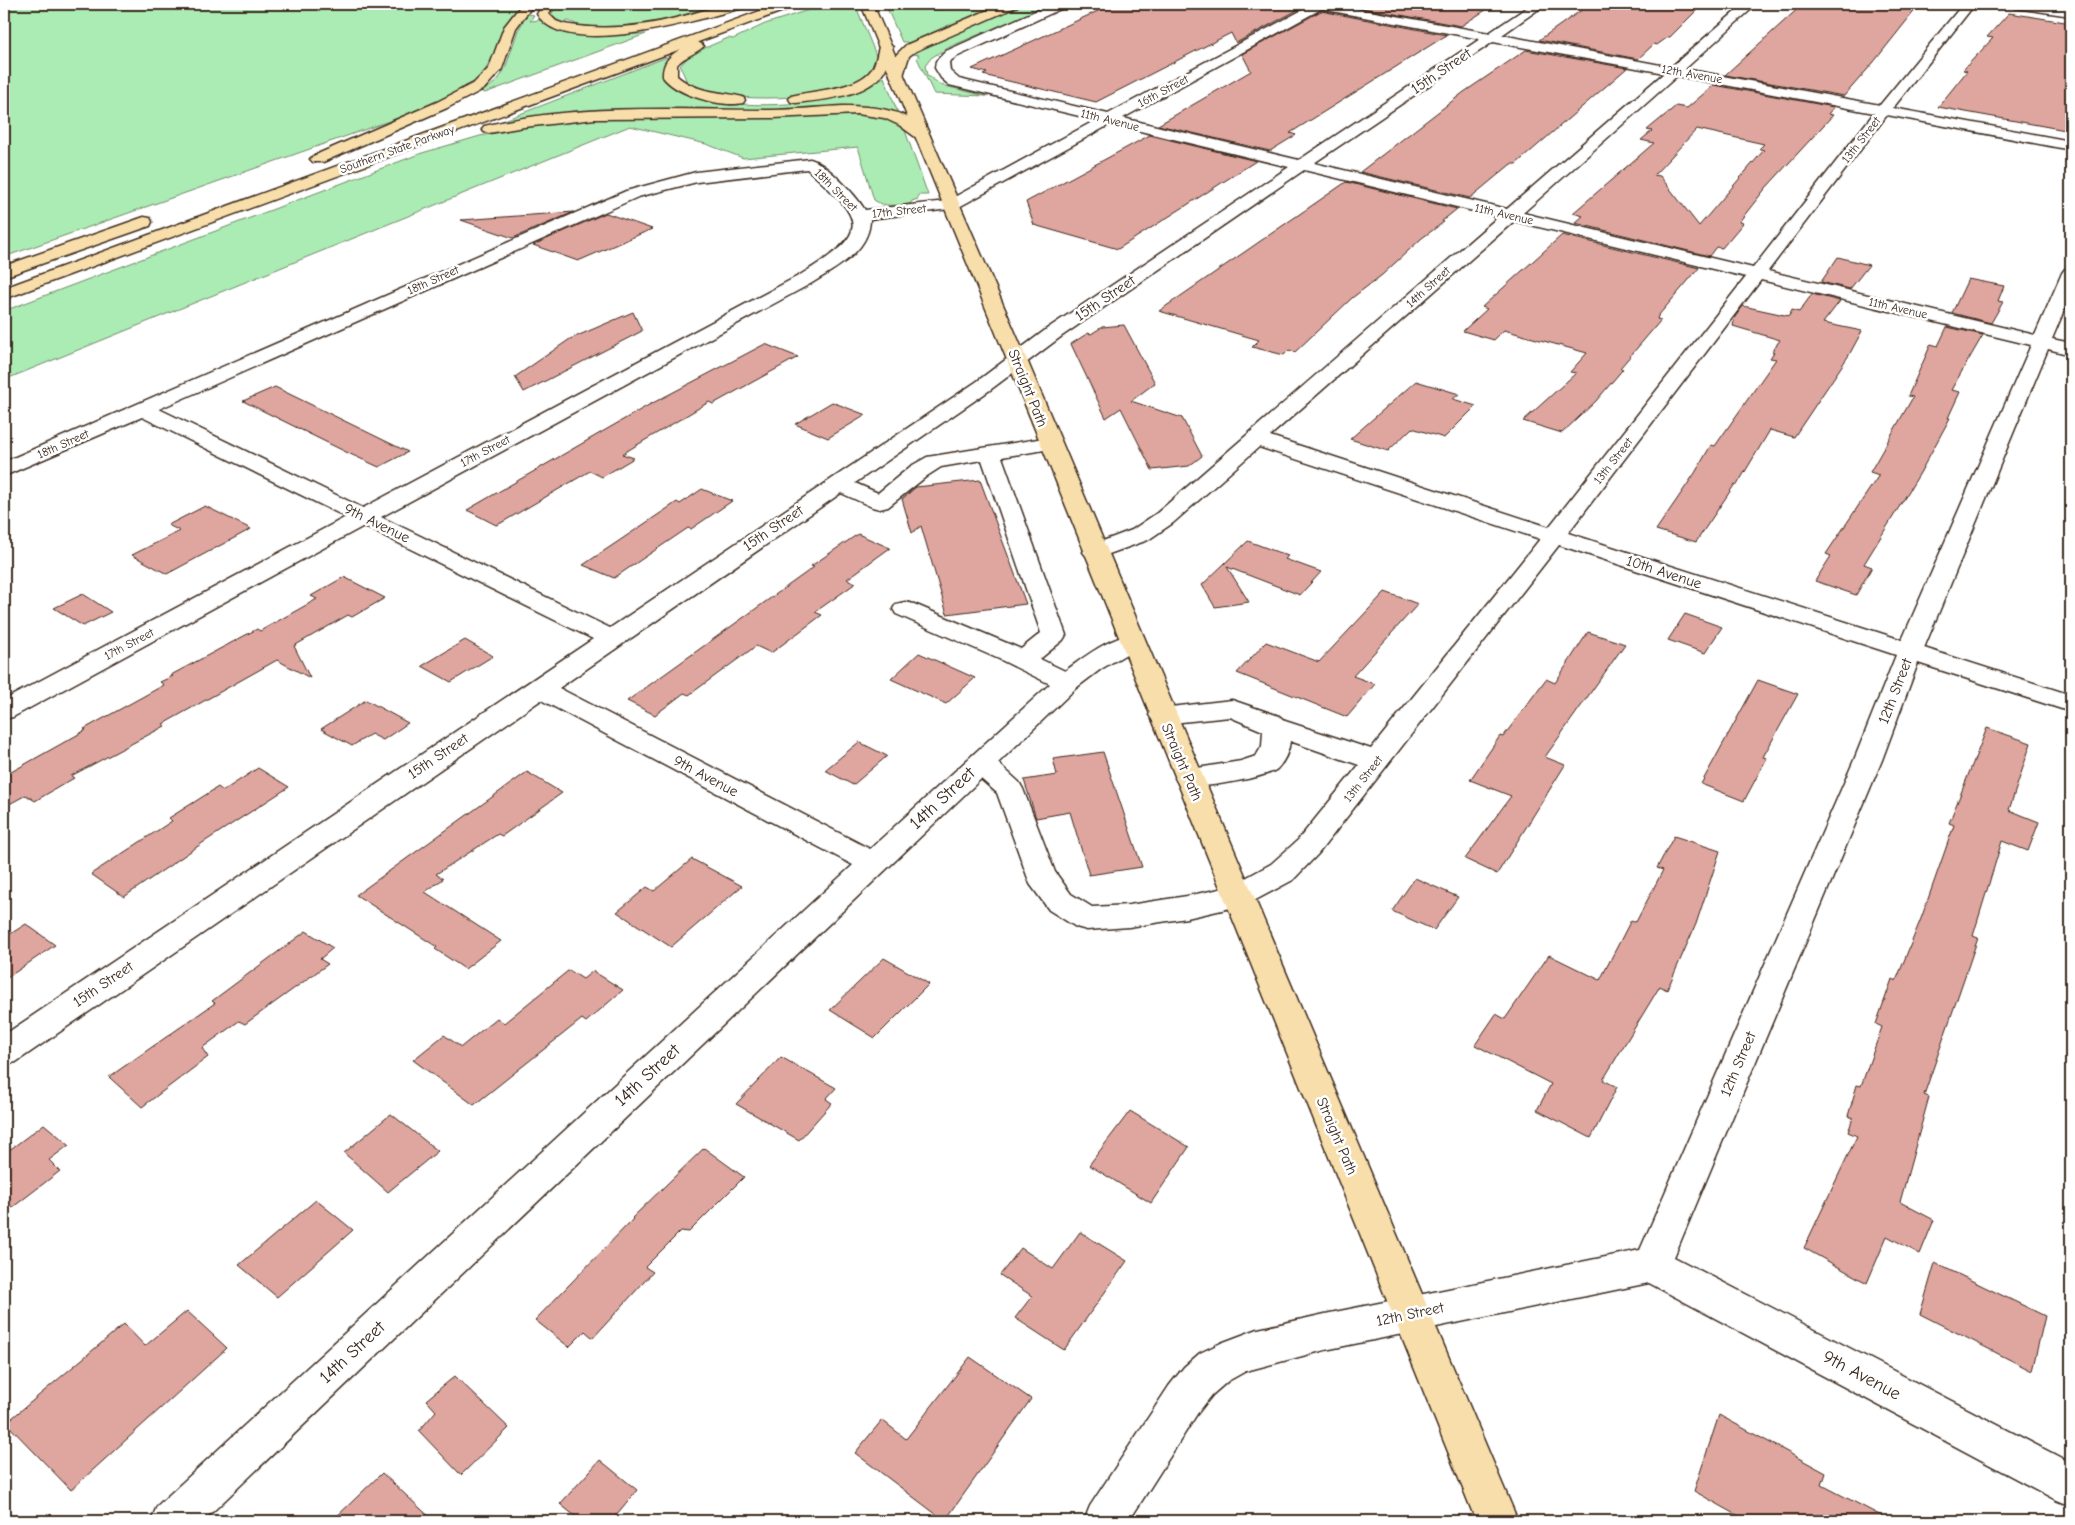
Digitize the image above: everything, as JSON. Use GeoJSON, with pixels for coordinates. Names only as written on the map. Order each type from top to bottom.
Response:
{"type":"FeatureCollection","features":[{"type":"Feature","properties":{"kind":"main road"},"geometry":{"type":"LineString","coordinates":[[318,159],[442,105],[479,86],[494,68],[510,27],[528,4]]}},
{"type":"Feature","properties":{"kind":"main road"},"geometry":{"type":"LineString","coordinates":[[549,4],[543,14],[551,23],[569,29],[608,33],[657,27],[742,4]]}},
{"type":"Feature","properties":{"kind":"main road","name":"Southern State Parkway"},"geometry":{"type":"LineString","coordinates":[[637,44],[751,11],[790,4]]}},
{"type":"Feature","properties":{"kind":"main road","name":"Straight Path"},"geometry":{"type":"LineString","coordinates":[[867,4],[1017,360],[1131,641],[1497,1521]]}},
{"type":"Feature","properties":{"kind":"main road"},"geometry":{"type":"LineString","coordinates":[[915,4],[953,4]]}},
{"type":"Feature","properties":{"kind":"main road"},"geometry":{"type":"LineString","coordinates":[[898,76],[903,56],[911,48],[1012,4]]}},
{"type":"Feature","properties":{"kind":"main road"},"geometry":{"type":"LineString","coordinates":[[751,11],[679,55],[670,66],[670,77],[687,89],[721,98],[755,100],[803,98],[847,88],[870,78],[880,67],[886,47]]}},
{"type":"Feature","properties":{"kind":"main road","name":"Southern State Parkway"},"geometry":{"type":"LineString","coordinates":[[4,294],[333,172],[751,11]]}},
{"type":"Feature","properties":{"kind":"main road","name":"Southern State Parkway"},"geometry":{"type":"LineString","coordinates":[[299,166],[477,102]]}},
{"type":"Feature","properties":{"kind":"main road"},"geometry":{"type":"LineString","coordinates":[[333,172],[498,127],[544,119],[598,114],[868,111],[896,116],[922,136]]}},
{"type":"Feature","properties":{"kind":"main road"},"geometry":{"type":"LineString","coordinates":[[4,272],[161,216]]}},
{"type":"Feature","properties":{"kind":"street","name":"11th Avenue"},"geometry":{"type":"LineString","coordinates":[[1061,4],[951,54],[943,59],[940,66],[942,70],[947,78],[954,82],[2071,349]]}},
{"type":"Feature","properties":{"kind":"street","name":"12th Avenue"},"geometry":{"type":"LineString","coordinates":[[1318,4],[2071,145]]}},
{"type":"Feature","properties":{"kind":"street","name":"16th Street"},"geometry":{"type":"LineString","coordinates":[[951,206],[1318,4]]}},
{"type":"Feature","properties":{"kind":"street","name":"15th Street"},"geometry":{"type":"LineString","coordinates":[[4,1052],[983,386],[1017,360],[1300,165],[1540,4]]}},
{"type":"Feature","properties":{"kind":"street","name":"14th Street"},"geometry":{"type":"LineString","coordinates":[[1095,552],[1128,540],[1158,524],[1257,439],[1508,215],[1675,72],[1751,4]]}},
{"type":"Feature","properties":{"kind":"street","name":"13th Street"},"geometry":{"type":"LineString","coordinates":[[980,762],[1010,789],[1040,876],[1060,902],[1087,919],[1129,916],[1187,907],[1237,896],[1266,882],[1292,864],[1308,847],[1554,537],[1884,110],[1969,4]]}},
{"type":"Feature","properties":{"kind":"street"},"geometry":{"type":"LineString","coordinates":[[2015,4],[2071,12]]}},
{"type":"Feature","properties":{"kind":"street","name":"18th Street"},"geometry":{"type":"LineString","coordinates":[[4,470],[560,224],[632,194],[664,184],[716,174],[810,164],[849,200],[860,215]]}},
{"type":"Feature","properties":{"kind":"street","name":"17th Street"},"geometry":{"type":"LineString","coordinates":[[4,711],[823,269],[843,255],[855,243],[862,229],[860,215],[951,206]]}},
{"type":"Feature","properties":{"kind":"street","name":"12th Street"},"geometry":{"type":"LineString","coordinates":[[1105,1521],[1183,1400],[1198,1381],[1214,1367],[1235,1356],[1258,1348],[1411,1314],[1652,1265],[1868,760],[1910,652],[2071,273]]}},
{"type":"Feature","properties":{"kind":"street","name":"9th Avenue"},"geometry":{"type":"LineString","coordinates":[[142,409],[611,638]]}},
{"type":"Feature","properties":{"kind":"street","name":"10th Avenue"},"geometry":{"type":"LineString","coordinates":[[1257,439],[2071,704]]}},
{"type":"Feature","properties":{"kind":"street"},"geometry":{"type":"LineString","coordinates":[[839,484],[880,502],[919,471],[935,462],[1050,443]]}},
{"type":"Feature","properties":{"kind":"street"},"geometry":{"type":"LineString","coordinates":[[990,452],[1054,635],[1022,660]]}},
{"type":"Feature","properties":{"kind":"street"},"geometry":{"type":"LineString","coordinates":[[904,609],[1022,660],[1067,682]]}},
{"type":"Feature","properties":{"kind":"street","name":"14th Street"},"geometry":{"type":"LineString","coordinates":[[172,1521],[1067,682],[1092,663],[1131,641]]}},
{"type":"Feature","properties":{"kind":"street","name":"9th Avenue"},"geometry":{"type":"LineString","coordinates":[[539,688],[873,863]]}},
{"type":"Feature","properties":{"kind":"street"},"geometry":{"type":"LineString","coordinates":[[1162,715],[1232,708],[1270,722],[1276,727],[1377,760]]}},
{"type":"Feature","properties":{"kind":"street"},"geometry":{"type":"LineString","coordinates":[[1188,778],[1265,764],[1273,753],[1279,735],[1276,727]]}},
{"type":"Feature","properties":{"kind":"street","name":"9th Avenue"},"geometry":{"type":"LineString","coordinates":[[1652,1265],[2071,1485]]}},
{"type":"Feature","properties":{"kind":"green space"},"geometry":{"type":"Polygon","coordinates":[[[4,4],[523,4],[509,21],[484,72],[471,85],[453,97],[4,257],[4,4]]]}},
{"type":"Feature","properties":{"kind":"green space"},"geometry":{"type":"Polygon","coordinates":[[[558,4],[716,4],[682,16],[642,26],[603,29],[585,27],[569,21],[561,23],[551,15],[558,4]]]}},
{"type":"Feature","properties":{"kind":"green space"},"geometry":{"type":"Polygon","coordinates":[[[827,4],[855,4],[878,60],[862,79],[824,93],[766,98],[730,96],[687,82],[680,66],[691,54],[728,38],[733,39],[765,24],[827,4]]]}},
{"type":"Feature","properties":{"kind":"green space"},"geometry":{"type":"Polygon","coordinates":[[[885,4],[940,7],[1008,4],[910,46],[907,42],[902,42],[885,4]]]}},
{"type":"Feature","properties":{"kind":"green space"},"geometry":{"type":"Polygon","coordinates":[[[1025,4],[1050,4],[945,49],[931,58],[925,66],[927,75],[941,85],[986,96],[934,94],[917,58],[919,55],[914,54],[929,45],[1025,4]]]}},
{"type":"Feature","properties":{"kind":"green space"},"geometry":{"type":"Polygon","coordinates":[[[528,14],[534,15],[530,21],[540,20],[559,30],[591,35],[646,34],[485,93],[482,92],[497,81],[505,69],[518,30],[528,14]]]}},
{"type":"Feature","properties":{"kind":"green space"},"geometry":{"type":"Polygon","coordinates":[[[667,57],[673,58],[663,76],[670,85],[689,94],[709,100],[754,105],[801,103],[851,93],[884,77],[898,113],[862,108],[754,111],[640,109],[489,126],[667,57]]]}},
{"type":"Feature","properties":{"kind":"green space"},"geometry":{"type":"Polygon","coordinates":[[[881,115],[903,125],[928,195],[918,195],[918,199],[910,204],[887,205],[878,203],[874,200],[858,147],[743,158],[706,144],[630,126],[4,380],[4,311],[422,153],[480,136],[535,125],[591,118],[766,118],[881,115]]]}},
{"type":"Feature","properties":{"kind":"building"},"geometry":{"type":"Polygon","coordinates":[[[1113,4],[1304,4],[1305,6],[1236,43],[1231,33],[1096,102],[983,75],[987,73],[972,69],[1113,4]]]}},
{"type":"Feature","properties":{"kind":"building"},"geometry":{"type":"Polygon","coordinates":[[[1340,4],[1495,4],[1461,26],[1340,4]]]}},
{"type":"Feature","properties":{"kind":"building"},"geometry":{"type":"Polygon","coordinates":[[[1590,4],[1703,4],[1670,37],[1657,45],[1654,44],[1638,59],[1539,40],[1590,4]]]}},
{"type":"Feature","properties":{"kind":"building"},"geometry":{"type":"Polygon","coordinates":[[[1803,4],[1920,4],[1844,96],[1725,75],[1803,4]]]}},
{"type":"Feature","properties":{"kind":"building"},"geometry":{"type":"Polygon","coordinates":[[[1321,11],[1447,35],[1290,133],[1296,135],[1270,151],[1158,125],[1251,71],[1242,54],[1321,11]]]}},
{"type":"Feature","properties":{"kind":"building"},"geometry":{"type":"Polygon","coordinates":[[[2009,13],[2071,23],[2071,131],[1938,107],[1967,71],[1963,70],[1993,38],[1987,37],[2009,13]]]}},
{"type":"Feature","properties":{"kind":"building"},"geometry":{"type":"Polygon","coordinates":[[[1526,50],[1627,68],[1516,164],[1511,164],[1470,198],[1360,172],[1464,92],[1526,50]]]}},
{"type":"Feature","properties":{"kind":"building"},"geometry":{"type":"Polygon","coordinates":[[[1714,85],[1834,107],[1828,114],[1833,115],[1765,189],[1739,222],[1743,223],[1722,248],[1716,247],[1709,256],[1575,223],[1583,216],[1573,213],[1654,143],[1641,140],[1652,131],[1647,130],[1676,106],[1687,108],[1714,85]],[[1697,129],[1654,175],[1660,176],[1699,226],[1764,150],[1759,149],[1764,144],[1697,129]]]}},
{"type":"Feature","properties":{"kind":"building"},"geometry":{"type":"Polygon","coordinates":[[[1150,135],[1256,161],[1118,249],[1034,225],[1026,202],[1150,135]]]}},
{"type":"Feature","properties":{"kind":"building"},"geometry":{"type":"Polygon","coordinates":[[[1346,182],[1457,209],[1382,275],[1352,298],[1295,352],[1289,350],[1284,355],[1252,347],[1259,340],[1159,311],[1346,182]]]}},
{"type":"Feature","properties":{"kind":"building"},"geometry":{"type":"Polygon","coordinates":[[[574,212],[513,238],[461,220],[574,212]]]}},
{"type":"Feature","properties":{"kind":"building"},"geometry":{"type":"Polygon","coordinates":[[[606,213],[652,229],[578,261],[533,245],[606,213]]]}},
{"type":"Feature","properties":{"kind":"building"},"geometry":{"type":"Polygon","coordinates":[[[1562,235],[1699,268],[1658,316],[1657,319],[1661,320],[1620,368],[1623,369],[1596,401],[1562,433],[1523,421],[1576,373],[1570,372],[1587,353],[1504,330],[1494,340],[1463,331],[1487,309],[1482,307],[1562,235]]]}},
{"type":"Feature","properties":{"kind":"building"},"geometry":{"type":"Polygon","coordinates":[[[1838,257],[1869,265],[1850,289],[1821,282],[1838,257]]]}},
{"type":"Feature","properties":{"kind":"building"},"geometry":{"type":"Polygon","coordinates":[[[1968,279],[2004,286],[1998,301],[2003,302],[1991,323],[1952,313],[1968,279]]]}},
{"type":"Feature","properties":{"kind":"building"},"geometry":{"type":"Polygon","coordinates":[[[1812,294],[1840,301],[1823,323],[1862,331],[1849,355],[1794,437],[1770,430],[1737,485],[1735,484],[1696,542],[1656,530],[1695,473],[1711,445],[1715,446],[1776,359],[1770,358],[1774,352],[1772,351],[1780,340],[1733,326],[1735,317],[1743,306],[1789,316],[1792,310],[1799,312],[1812,294]]]}},
{"type":"Feature","properties":{"kind":"building"},"geometry":{"type":"Polygon","coordinates":[[[633,312],[642,331],[524,392],[515,377],[570,339],[633,312]]]}},
{"type":"Feature","properties":{"kind":"building"},"geometry":{"type":"Polygon","coordinates":[[[1124,325],[1155,383],[1131,401],[1182,418],[1202,456],[1189,466],[1152,470],[1121,408],[1106,418],[1071,344],[1102,327],[1124,325]]]}},
{"type":"Feature","properties":{"kind":"building"},"geometry":{"type":"Polygon","coordinates":[[[1947,327],[1983,335],[1951,390],[1960,392],[1948,418],[1950,418],[1920,473],[1864,564],[1872,567],[1856,595],[1815,581],[1831,556],[1826,554],[1879,475],[1870,472],[1913,397],[1908,396],[1931,344],[1938,346],[1947,327]]]}},
{"type":"Feature","properties":{"kind":"building"},"geometry":{"type":"Polygon","coordinates":[[[765,344],[798,357],[713,404],[709,402],[622,454],[634,458],[602,477],[590,471],[496,525],[467,510],[647,406],[765,344]]]}},
{"type":"Feature","properties":{"kind":"building"},"geometry":{"type":"Polygon","coordinates":[[[1416,381],[1459,394],[1453,399],[1476,406],[1444,438],[1412,428],[1388,451],[1350,439],[1416,381]]]}},
{"type":"Feature","properties":{"kind":"building"},"geometry":{"type":"Polygon","coordinates":[[[275,387],[408,452],[379,467],[243,401],[275,387]]]}},
{"type":"Feature","properties":{"kind":"building"},"geometry":{"type":"Polygon","coordinates":[[[832,402],[866,415],[828,438],[795,424],[832,402]]]}},
{"type":"Feature","properties":{"kind":"building"},"geometry":{"type":"Polygon","coordinates":[[[980,480],[1026,604],[947,614],[921,526],[912,533],[902,499],[916,487],[980,480]]]}},
{"type":"Feature","properties":{"kind":"building"},"geometry":{"type":"Polygon","coordinates":[[[702,489],[732,501],[614,578],[583,565],[677,502],[680,504],[702,489]]]}},
{"type":"Feature","properties":{"kind":"building"},"geometry":{"type":"Polygon","coordinates":[[[205,506],[251,529],[167,574],[132,555],[180,531],[168,525],[205,506]]]}},
{"type":"Feature","properties":{"kind":"building"},"geometry":{"type":"Polygon","coordinates":[[[858,534],[890,548],[847,579],[856,583],[815,612],[822,615],[771,653],[756,646],[689,695],[684,693],[655,715],[627,701],[814,567],[811,566],[858,534]]]}},
{"type":"Feature","properties":{"kind":"building"},"geometry":{"type":"Polygon","coordinates":[[[1248,541],[1288,556],[1285,559],[1321,572],[1300,595],[1227,567],[1249,602],[1215,607],[1202,585],[1248,541]]]}},
{"type":"Feature","properties":{"kind":"building"},"geometry":{"type":"Polygon","coordinates":[[[344,577],[385,598],[352,617],[348,615],[294,646],[310,678],[277,660],[163,724],[165,726],[71,776],[74,778],[35,801],[26,795],[4,807],[4,776],[164,685],[160,682],[173,676],[171,675],[257,629],[260,631],[317,599],[311,596],[344,577]]]}},
{"type":"Feature","properties":{"kind":"building"},"geometry":{"type":"Polygon","coordinates":[[[1385,592],[1418,604],[1353,676],[1375,684],[1347,717],[1237,673],[1266,642],[1319,662],[1385,592]]]}},
{"type":"Feature","properties":{"kind":"building"},"geometry":{"type":"Polygon","coordinates":[[[83,594],[111,612],[83,626],[54,608],[83,594]]]}},
{"type":"Feature","properties":{"kind":"building"},"geometry":{"type":"Polygon","coordinates":[[[1685,614],[1722,627],[1705,653],[1668,640],[1685,614]]]}},
{"type":"Feature","properties":{"kind":"building"},"geometry":{"type":"Polygon","coordinates":[[[1588,632],[1625,644],[1545,757],[1565,765],[1497,874],[1465,859],[1511,796],[1470,780],[1500,736],[1503,737],[1546,679],[1555,683],[1588,632]]]}},
{"type":"Feature","properties":{"kind":"building"},"geometry":{"type":"Polygon","coordinates":[[[465,640],[493,656],[451,682],[422,666],[465,640]]]}},
{"type":"Feature","properties":{"kind":"building"},"geometry":{"type":"Polygon","coordinates":[[[919,653],[975,678],[946,704],[891,679],[919,653]]]}},
{"type":"Feature","properties":{"kind":"building"},"geometry":{"type":"Polygon","coordinates":[[[1758,680],[1798,694],[1763,757],[1767,758],[1744,801],[1701,784],[1758,680]]]}},
{"type":"Feature","properties":{"kind":"building"},"geometry":{"type":"Polygon","coordinates":[[[366,700],[408,723],[383,740],[371,734],[352,746],[321,729],[366,700]]]}},
{"type":"Feature","properties":{"kind":"building"},"geometry":{"type":"Polygon","coordinates":[[[1987,728],[2031,743],[2009,810],[2039,822],[2028,851],[2002,841],[1973,936],[1978,938],[1924,1095],[1929,1097],[1900,1202],[1934,1220],[1920,1254],[1887,1236],[1867,1283],[1804,1248],[1857,1136],[1848,1132],[1853,1118],[1848,1116],[1857,1085],[1861,1086],[1882,1027],[1876,1024],[1892,979],[1896,981],[1922,916],[1954,825],[1949,823],[1987,728]]]}},
{"type":"Feature","properties":{"kind":"building"},"geometry":{"type":"Polygon","coordinates":[[[859,742],[887,756],[853,785],[825,770],[859,742]]]}},
{"type":"Feature","properties":{"kind":"building"},"geometry":{"type":"Polygon","coordinates":[[[1103,752],[1142,867],[1089,875],[1070,812],[1036,818],[1024,780],[1057,775],[1053,759],[1103,752]]]}},
{"type":"Feature","properties":{"kind":"building"},"geometry":{"type":"Polygon","coordinates":[[[258,768],[289,787],[124,897],[91,874],[172,821],[169,818],[218,787],[223,791],[258,768]]]}},
{"type":"Feature","properties":{"kind":"building"},"geometry":{"type":"Polygon","coordinates":[[[527,772],[562,793],[502,836],[498,834],[436,874],[443,879],[425,892],[501,941],[465,969],[435,949],[437,947],[356,895],[527,772]]]}},
{"type":"Feature","properties":{"kind":"building"},"geometry":{"type":"Polygon","coordinates":[[[1674,836],[1720,851],[1696,924],[1667,990],[1660,986],[1603,1080],[1617,1087],[1591,1138],[1537,1110],[1551,1084],[1475,1045],[1496,1014],[1505,1019],[1549,955],[1600,980],[1631,920],[1636,922],[1663,870],[1657,868],[1674,836]]]}},
{"type":"Feature","properties":{"kind":"building"},"geometry":{"type":"Polygon","coordinates":[[[692,859],[742,886],[671,947],[617,912],[647,887],[654,891],[692,859]]]}},
{"type":"Feature","properties":{"kind":"building"},"geometry":{"type":"Polygon","coordinates":[[[1415,878],[1458,897],[1434,930],[1392,911],[1415,878]]]}},
{"type":"Feature","properties":{"kind":"building"},"geometry":{"type":"Polygon","coordinates":[[[26,924],[55,945],[4,980],[4,938],[26,924]]]}},
{"type":"Feature","properties":{"kind":"building"},"geometry":{"type":"Polygon","coordinates":[[[306,931],[333,948],[320,959],[328,964],[245,1024],[239,1021],[202,1048],[208,1057],[142,1107],[109,1077],[215,1003],[212,1001],[306,931]]]}},
{"type":"Feature","properties":{"kind":"building"},"geometry":{"type":"Polygon","coordinates":[[[884,958],[929,984],[875,1038],[830,1010],[884,958]]]}},
{"type":"Feature","properties":{"kind":"building"},"geometry":{"type":"Polygon","coordinates":[[[569,970],[583,979],[593,971],[623,990],[586,1022],[582,1019],[474,1105],[413,1060],[444,1035],[461,1047],[497,1018],[504,1023],[569,970]]]}},
{"type":"Feature","properties":{"kind":"building"},"geometry":{"type":"Polygon","coordinates":[[[781,1057],[836,1088],[826,1099],[832,1103],[799,1140],[736,1104],[781,1057]]]}},
{"type":"Feature","properties":{"kind":"building"},"geometry":{"type":"Polygon","coordinates":[[[1130,1111],[1189,1147],[1151,1203],[1089,1165],[1130,1111]]]}},
{"type":"Feature","properties":{"kind":"building"},"geometry":{"type":"Polygon","coordinates":[[[391,1114],[438,1151],[388,1192],[344,1153],[391,1114]]]}},
{"type":"Feature","properties":{"kind":"building"},"geometry":{"type":"Polygon","coordinates":[[[44,1124],[69,1145],[49,1160],[60,1171],[4,1214],[4,1154],[44,1124]]]}},
{"type":"Feature","properties":{"kind":"building"},"geometry":{"type":"Polygon","coordinates":[[[704,1148],[744,1177],[689,1232],[681,1231],[645,1267],[653,1272],[593,1338],[585,1331],[569,1347],[535,1320],[632,1218],[704,1148]]]}},
{"type":"Feature","properties":{"kind":"building"},"geometry":{"type":"Polygon","coordinates":[[[316,1200],[353,1230],[277,1297],[239,1265],[316,1200]]]}},
{"type":"Feature","properties":{"kind":"building"},"geometry":{"type":"Polygon","coordinates":[[[1080,1232],[1127,1261],[1064,1350],[1015,1318],[1032,1296],[1000,1275],[1021,1248],[1053,1269],[1080,1232]]]}},
{"type":"Feature","properties":{"kind":"building"},"geometry":{"type":"Polygon","coordinates":[[[1935,1263],[2045,1316],[2032,1371],[1920,1314],[1935,1263]]]}},
{"type":"Feature","properties":{"kind":"building"},"geometry":{"type":"Polygon","coordinates":[[[187,1311],[227,1348],[71,1490],[6,1423],[124,1324],[145,1346],[187,1311]]]}},
{"type":"Feature","properties":{"kind":"building"},"geometry":{"type":"Polygon","coordinates":[[[970,1357],[1031,1399],[945,1521],[855,1453],[882,1420],[906,1439],[970,1357]]]}},
{"type":"Feature","properties":{"kind":"building"},"geometry":{"type":"Polygon","coordinates":[[[455,1376],[509,1428],[461,1475],[419,1431],[436,1411],[426,1400],[455,1376]]]}},
{"type":"Feature","properties":{"kind":"building"},"geometry":{"type":"Polygon","coordinates":[[[1719,1415],[1826,1473],[1822,1485],[1891,1521],[1748,1521],[1694,1491],[1719,1415]]]}},
{"type":"Feature","properties":{"kind":"building"},"geometry":{"type":"Polygon","coordinates":[[[600,1460],[637,1490],[611,1521],[581,1521],[560,1504],[600,1460]]]}},
{"type":"Feature","properties":{"kind":"building"},"geometry":{"type":"Polygon","coordinates":[[[382,1473],[434,1521],[332,1521],[382,1473]]]}}]}
